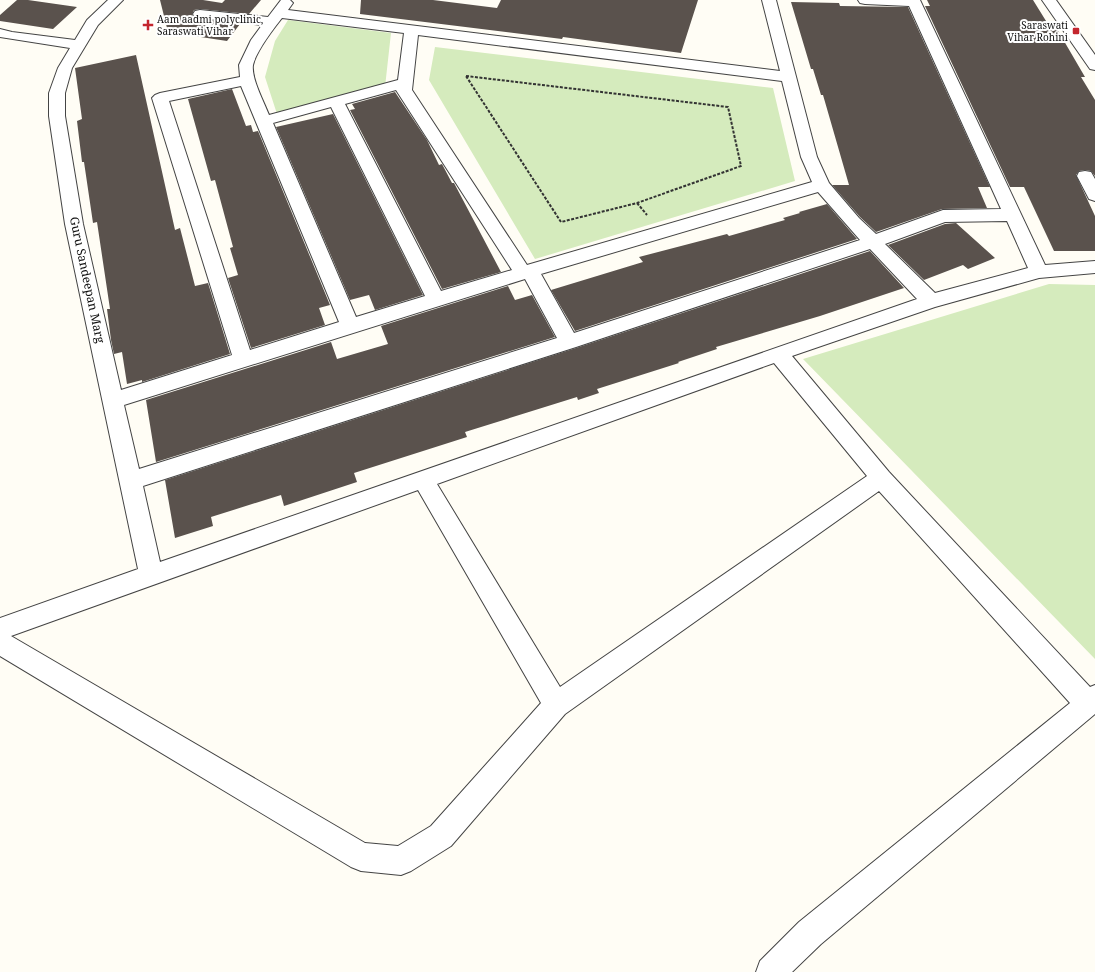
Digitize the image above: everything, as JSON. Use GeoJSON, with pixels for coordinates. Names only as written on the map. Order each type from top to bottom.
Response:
{"type":"FeatureCollection","features":[{"type":"Feature","properties":{"kind":"street","name":"Guru Sandeepan Marg"},"geometry":{"type":"LineString","coordinates":[[116,0],[92,23],[65,68],[57,93],[57,116],[74,224],[151,575]]}},
{"type":"Feature","properties":{"kind":"street"},"geometry":{"type":"LineString","coordinates":[[288,0],[258,40],[246,65],[249,86],[350,325]]}},
{"type":"Feature","properties":{"kind":"street"},"geometry":{"type":"LineString","coordinates":[[769,0],[809,157],[822,185],[853,222],[931,301]]}},
{"type":"Feature","properties":{"kind":"street"},"geometry":{"type":"LineString","coordinates":[[865,0],[914,1],[1039,272]]}},
{"type":"Feature","properties":{"kind":"street"},"geometry":{"type":"LineString","coordinates":[[1049,0],[1095,66]]}},
{"type":"Feature","properties":{"kind":"street"},"geometry":{"type":"LineString","coordinates":[[200,14],[275,18],[411,30],[789,77]]}},
{"type":"Feature","properties":{"kind":"street"},"geometry":{"type":"LineString","coordinates":[[411,30],[404,90],[527,272],[570,342]]}},
{"type":"Feature","properties":{"kind":"street"},"geometry":{"type":"LineString","coordinates":[[0,33],[11,36],[79,45]]}},
{"type":"Feature","properties":{"kind":"street"},"geometry":{"type":"LineString","coordinates":[[243,359],[160,98],[248,80]]}},
{"type":"Feature","properties":{"kind":"street"},"geometry":{"type":"LineString","coordinates":[[263,120],[405,83]]}},
{"type":"Feature","properties":{"kind":"street"},"geometry":{"type":"LineString","coordinates":[[336,101],[436,299]]}},
{"type":"Feature","properties":{"kind":"street"},"geometry":{"type":"LineString","coordinates":[[1086,176],[1095,195]]}},
{"type":"Feature","properties":{"kind":"street"},"geometry":{"type":"LineString","coordinates":[[113,400],[350,325],[822,185]]}},
{"type":"Feature","properties":{"kind":"street"},"geometry":{"type":"LineString","coordinates":[[131,481],[570,342],[873,242],[943,216],[1013,215]]}},
{"type":"Feature","properties":{"kind":"street"},"geometry":{"type":"LineString","coordinates":[[0,628],[931,301],[1039,272],[1095,267]]}},
{"type":"Feature","properties":{"kind":"street"},"geometry":{"type":"LineString","coordinates":[[771,972],[810,933],[1092,701],[881,478],[778,354]]}},
{"type":"Feature","properties":{"kind":"street"},"geometry":{"type":"LineString","coordinates":[[0,643],[361,857],[401,861],[441,836],[556,705],[881,478]]}},
{"type":"Feature","properties":{"kind":"street"},"geometry":{"type":"LineString","coordinates":[[423,479],[556,705]]}},
{"type":"Feature","properties":{"kind":"path"},"geometry":{"type":"LineString","coordinates":[[466,76],[728,107],[741,166],[637,202],[561,222],[466,76]]}},
{"type":"Feature","properties":{"kind":"path"},"geometry":{"type":"LineString","coordinates":[[637,202],[662,232]]}},
{"type":"Feature","properties":{"kind":"green space"},"geometry":{"type":"Polygon","coordinates":[[[288,20],[391,33],[385,87],[277,114],[265,77],[275,41],[288,20]]]}},
{"type":"Feature","properties":{"kind":"green space"},"geometry":{"type":"Polygon","coordinates":[[[435,47],[773,88],[795,181],[535,259],[429,80],[435,47]]]}},
{"type":"Feature","properties":{"kind":"green space"},"geometry":{"type":"Polygon","coordinates":[[[1049,284],[1095,285],[1095,659],[803,359],[1049,284]]]}},
{"type":"Feature","properties":{"kind":"building"},"geometry":{"type":"Polygon","coordinates":[[[17,0],[28,0],[77,7],[53,29],[0,21],[0,15],[17,0]]]}},
{"type":"Feature","properties":{"kind":"building"},"geometry":{"type":"Polygon","coordinates":[[[160,0],[203,0],[222,3],[225,0],[261,0],[249,14],[200,9],[194,10],[192,15],[195,18],[240,24],[227,41],[168,32],[160,0]]]}},
{"type":"Feature","properties":{"kind":"building"},"geometry":{"type":"Polygon","coordinates":[[[361,0],[433,0],[497,8],[501,0],[698,0],[681,53],[563,37],[562,39],[360,14],[361,0]]]}},
{"type":"Feature","properties":{"kind":"building"},"geometry":{"type":"Polygon","coordinates":[[[927,0],[1033,0],[1051,29],[1057,29],[1085,77],[1081,77],[1095,100],[1095,176],[1091,171],[1085,170],[1079,171],[1076,175],[1095,216],[1095,251],[1054,251],[1024,187],[1010,187],[925,6],[930,6],[927,0]]]}},
{"type":"Feature","properties":{"kind":"building"},"geometry":{"type":"Polygon","coordinates":[[[791,2],[839,3],[840,6],[908,7],[990,187],[978,187],[987,208],[942,209],[876,232],[860,217],[832,185],[849,185],[823,95],[821,95],[813,69],[811,69],[791,2]]]}},
{"type":"Feature","properties":{"kind":"building"},"geometry":{"type":"Polygon","coordinates":[[[136,55],[175,230],[180,228],[195,286],[208,283],[230,354],[142,382],[142,380],[127,384],[122,352],[114,354],[111,340],[107,309],[110,309],[97,222],[93,223],[84,162],[82,162],[77,121],[82,119],[75,68],[136,55]]]}},
{"type":"Feature","properties":{"kind":"building"},"geometry":{"type":"Polygon","coordinates":[[[232,89],[246,126],[251,125],[253,132],[258,131],[330,305],[319,308],[325,325],[251,348],[228,278],[238,275],[230,248],[233,247],[215,180],[211,181],[188,99],[232,89]]]}},
{"type":"Feature","properties":{"kind":"building"},"geometry":{"type":"Polygon","coordinates":[[[395,92],[427,140],[439,165],[442,164],[452,183],[454,183],[501,272],[442,289],[350,110],[355,109],[352,104],[395,92]]]}},
{"type":"Feature","properties":{"kind":"building"},"geometry":{"type":"Polygon","coordinates":[[[333,114],[423,295],[375,310],[369,295],[350,300],[276,127],[333,114]]]}},
{"type":"Feature","properties":{"kind":"building"},"geometry":{"type":"Polygon","coordinates":[[[827,204],[857,239],[575,331],[551,290],[643,262],[639,257],[727,234],[729,236],[785,220],[783,218],[827,204]]]}},
{"type":"Feature","properties":{"kind":"building"},"geometry":{"type":"Polygon","coordinates":[[[956,223],[995,258],[968,269],[963,265],[924,280],[888,245],[945,224],[956,223]]]}},
{"type":"Feature","properties":{"kind":"building"},"geometry":{"type":"Polygon","coordinates":[[[870,251],[904,288],[820,316],[716,347],[717,349],[678,362],[679,363],[597,389],[599,393],[578,400],[577,397],[465,432],[467,437],[354,473],[357,482],[284,506],[281,495],[211,517],[213,526],[175,538],[165,480],[576,348],[870,251]]]}},
{"type":"Feature","properties":{"kind":"building"},"geometry":{"type":"Polygon","coordinates":[[[508,286],[515,300],[532,295],[555,337],[156,462],[146,400],[331,342],[337,359],[388,344],[381,326],[508,286]]]}},
{"type":"Feature","properties":{"kind":"place","name":"Aam aadmi polyclinic, Saraswati Vihar"},"geometry":{"type":"Point","coordinates":[148,25]}},
{"type":"Feature","properties":{"kind":"place","name":"Saraswati Vihar Rohini"},"geometry":{"type":"Point","coordinates":[1076,31]}}]}
